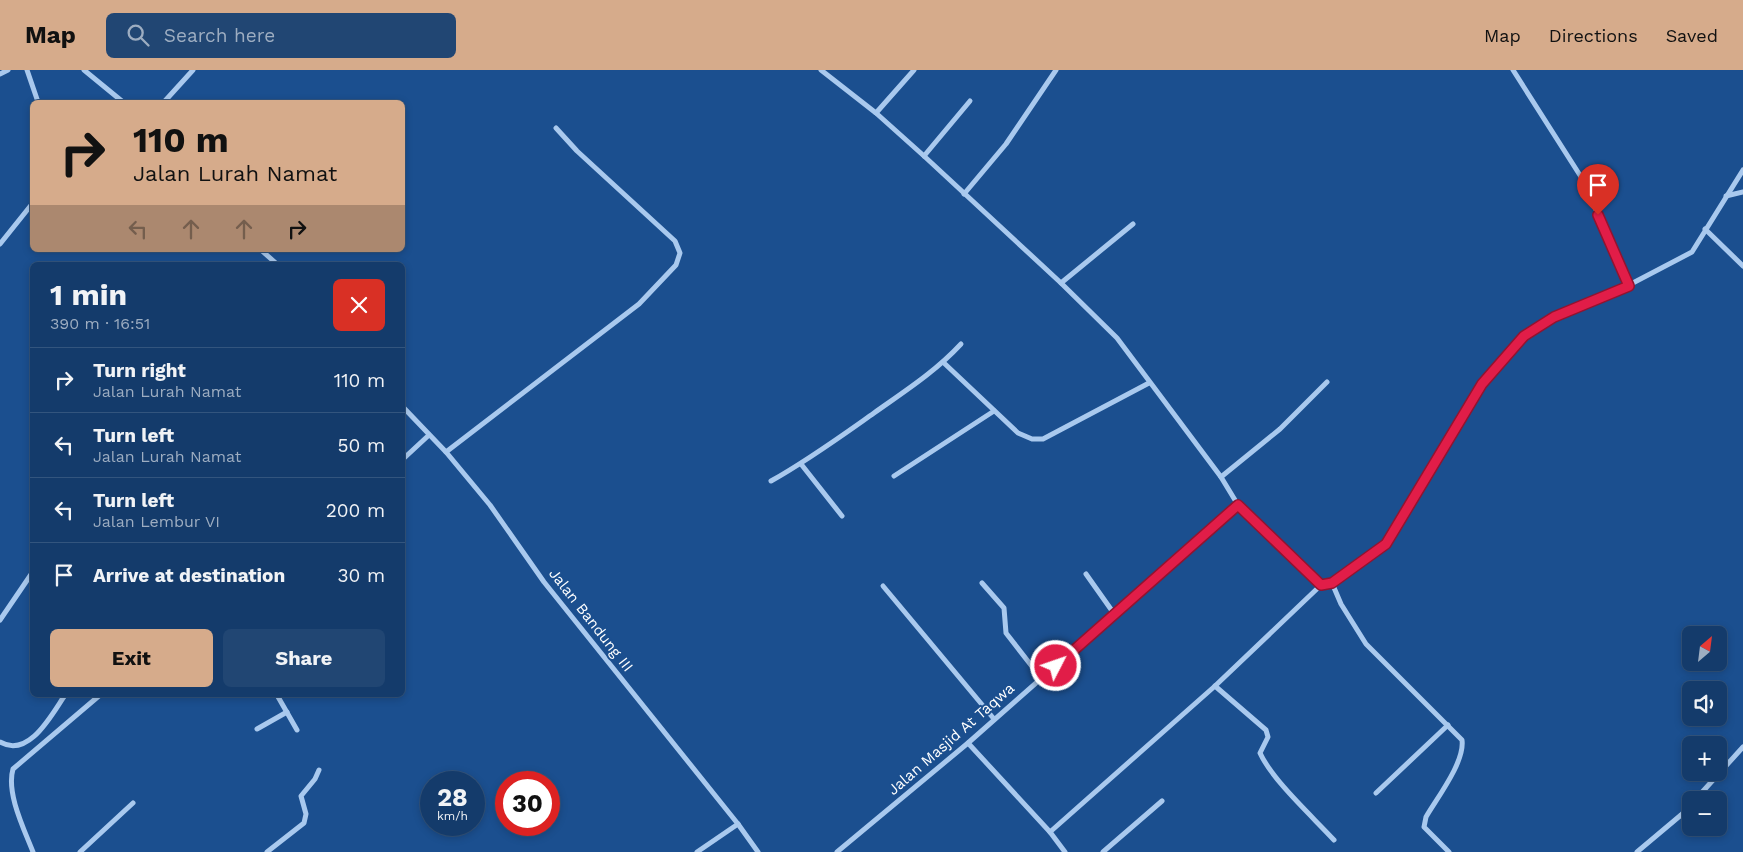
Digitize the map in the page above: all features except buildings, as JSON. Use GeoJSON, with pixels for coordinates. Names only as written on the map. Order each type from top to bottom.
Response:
{"type":"FeatureCollection","features":[{"type":"Feature","properties":{"kind":"street"},"geometry":{"type":"LineString","coordinates":[[0,74],[8,70]]}},
{"type":"Feature","properties":{"kind":"street"},"geometry":{"type":"LineString","coordinates":[[28,70],[37,100]]}},
{"type":"Feature","properties":{"kind":"street"},"geometry":{"type":"LineString","coordinates":[[84,70],[121,100]]}},
{"type":"Feature","properties":{"kind":"street"},"geometry":{"type":"LineString","coordinates":[[166,100],[193,70]]}},
{"type":"Feature","properties":{"kind":"street"},"geometry":{"type":"LineString","coordinates":[[821,70],[876,113],[924,156],[1062,283],[1117,338],[1221,477],[1238,505],[1321,585]]}},
{"type":"Feature","properties":{"kind":"street"},"geometry":{"type":"LineString","coordinates":[[876,113],[914,70]]}},
{"type":"Feature","properties":{"kind":"street"},"geometry":{"type":"LineString","coordinates":[[964,194],[1006,144],[1056,70]]}},
{"type":"Feature","properties":{"kind":"street"},"geometry":{"type":"LineString","coordinates":[[1513,70],[1583,180],[1629,286]]}},
{"type":"Feature","properties":{"kind":"street"},"geometry":{"type":"LineString","coordinates":[[924,156],[970,101]]}},
{"type":"Feature","properties":{"kind":"street"},"geometry":{"type":"LineString","coordinates":[[446,452],[639,304],[676,265],[680,253],[675,241],[577,151],[556,128]]}},
{"type":"Feature","properties":{"kind":"street"},"geometry":{"type":"LineString","coordinates":[[1050,832],[1215,686],[1321,585],[1332,583],[1386,544],[1482,384],[1524,336],[1554,317],[1629,286],[1692,252],[1725,196],[1743,170]]}},
{"type":"Feature","properties":{"kind":"street"},"geometry":{"type":"LineString","coordinates":[[1725,196],[1743,192]]}},
{"type":"Feature","properties":{"kind":"street"},"geometry":{"type":"LineString","coordinates":[[0,244],[30,206]]}},
{"type":"Feature","properties":{"kind":"street"},"geometry":{"type":"LineString","coordinates":[[1062,283],[1132,224]]}},
{"type":"Feature","properties":{"kind":"street"},"geometry":{"type":"LineString","coordinates":[[1705,229],[1743,266]]}},
{"type":"Feature","properties":{"kind":"street"},"geometry":{"type":"LineString","coordinates":[[263,252],[275,262]]}},
{"type":"Feature","properties":{"kind":"street"},"geometry":{"type":"LineString","coordinates":[[771,481],[802,464],[944,363],[960,344]]}},
{"type":"Feature","properties":{"kind":"street"},"geometry":{"type":"LineString","coordinates":[[944,363],[1018,433],[1032,439],[1043,439],[1149,383]]}},
{"type":"Feature","properties":{"kind":"street"},"geometry":{"type":"LineString","coordinates":[[1221,477],[1280,429],[1327,382]]}},
{"type":"Feature","properties":{"kind":"street","name":"Jalan Bandung III"},"geometry":{"type":"LineString","coordinates":[[405,409],[446,452],[490,505],[544,582],[738,824],[758,852]]}},
{"type":"Feature","properties":{"kind":"street"},"geometry":{"type":"LineString","coordinates":[[894,476],[994,411]]}},
{"type":"Feature","properties":{"kind":"street"},"geometry":{"type":"LineString","coordinates":[[405,457],[429,435]]}},
{"type":"Feature","properties":{"kind":"street"},"geometry":{"type":"LineString","coordinates":[[802,464],[842,516]]}},
{"type":"Feature","properties":{"kind":"street","name":"Jalan Masjid At Taqwa"},"geometry":{"type":"LineString","coordinates":[[836,852],[968,742],[1115,615],[1238,505]]}},
{"type":"Feature","properties":{"kind":"street"},"geometry":{"type":"LineString","coordinates":[[1086,574],[1115,615]]}},
{"type":"Feature","properties":{"kind":"street"},"geometry":{"type":"LineString","coordinates":[[0,620],[30,576]]}},
{"type":"Feature","properties":{"kind":"street"},"geometry":{"type":"LineString","coordinates":[[982,583],[1004,608],[1006,633],[1041,678]]}},
{"type":"Feature","properties":{"kind":"street"},"geometry":{"type":"LineString","coordinates":[[1332,583],[1341,604],[1366,644],[1462,740],[1463,749],[1457,764],[1426,817],[1424,826],[1448,852]]}},
{"type":"Feature","properties":{"kind":"street"},"geometry":{"type":"LineString","coordinates":[[883,586],[994,718]]}},
{"type":"Feature","properties":{"kind":"street"},"geometry":{"type":"LineString","coordinates":[[1215,686],[1266,730],[1268,737],[1261,749],[1262,758],[1275,776],[1334,840]]}},
{"type":"Feature","properties":{"kind":"street"},"geometry":{"type":"LineString","coordinates":[[0,742],[20,745],[38,734],[64,697]]}},
{"type":"Feature","properties":{"kind":"street"},"geometry":{"type":"LineString","coordinates":[[33,852],[16,806],[11,777],[13,769],[98,697]]}},
{"type":"Feature","properties":{"kind":"street"},"geometry":{"type":"LineString","coordinates":[[278,697],[297,730]]}},
{"type":"Feature","properties":{"kind":"street"},"geometry":{"type":"LineString","coordinates":[[257,729],[287,712]]}},
{"type":"Feature","properties":{"kind":"street"},"geometry":{"type":"LineString","coordinates":[[1376,793],[1448,725]]}},
{"type":"Feature","properties":{"kind":"street"},"geometry":{"type":"LineString","coordinates":[[968,742],[1066,852]]}},
{"type":"Feature","properties":{"kind":"street"},"geometry":{"type":"LineString","coordinates":[[1703,791],[1743,747]]}},
{"type":"Feature","properties":{"kind":"street"},"geometry":{"type":"LineString","coordinates":[[267,852],[304,823],[306,814],[302,796],[315,779],[319,770]]}},
{"type":"Feature","properties":{"kind":"street"},"geometry":{"type":"LineString","coordinates":[[1103,852],[1162,801]]}},
{"type":"Feature","properties":{"kind":"street"},"geometry":{"type":"LineString","coordinates":[[80,852],[133,802]]}},
{"type":"Feature","properties":{"kind":"street"},"geometry":{"type":"LineString","coordinates":[[1636,852],[1682,815]]}},
{"type":"Feature","properties":{"kind":"street"},"geometry":{"type":"LineString","coordinates":[[697,852],[738,824]]}},
{"type":"Feature","properties":{"kind":"route"},"geometry":{"type":"LineString","coordinates":[[1056,666],[1238,505],[1321,585],[1332,583],[1386,544],[1482,384],[1524,336],[1554,317],[1629,286],[1598,215]]}}]}
